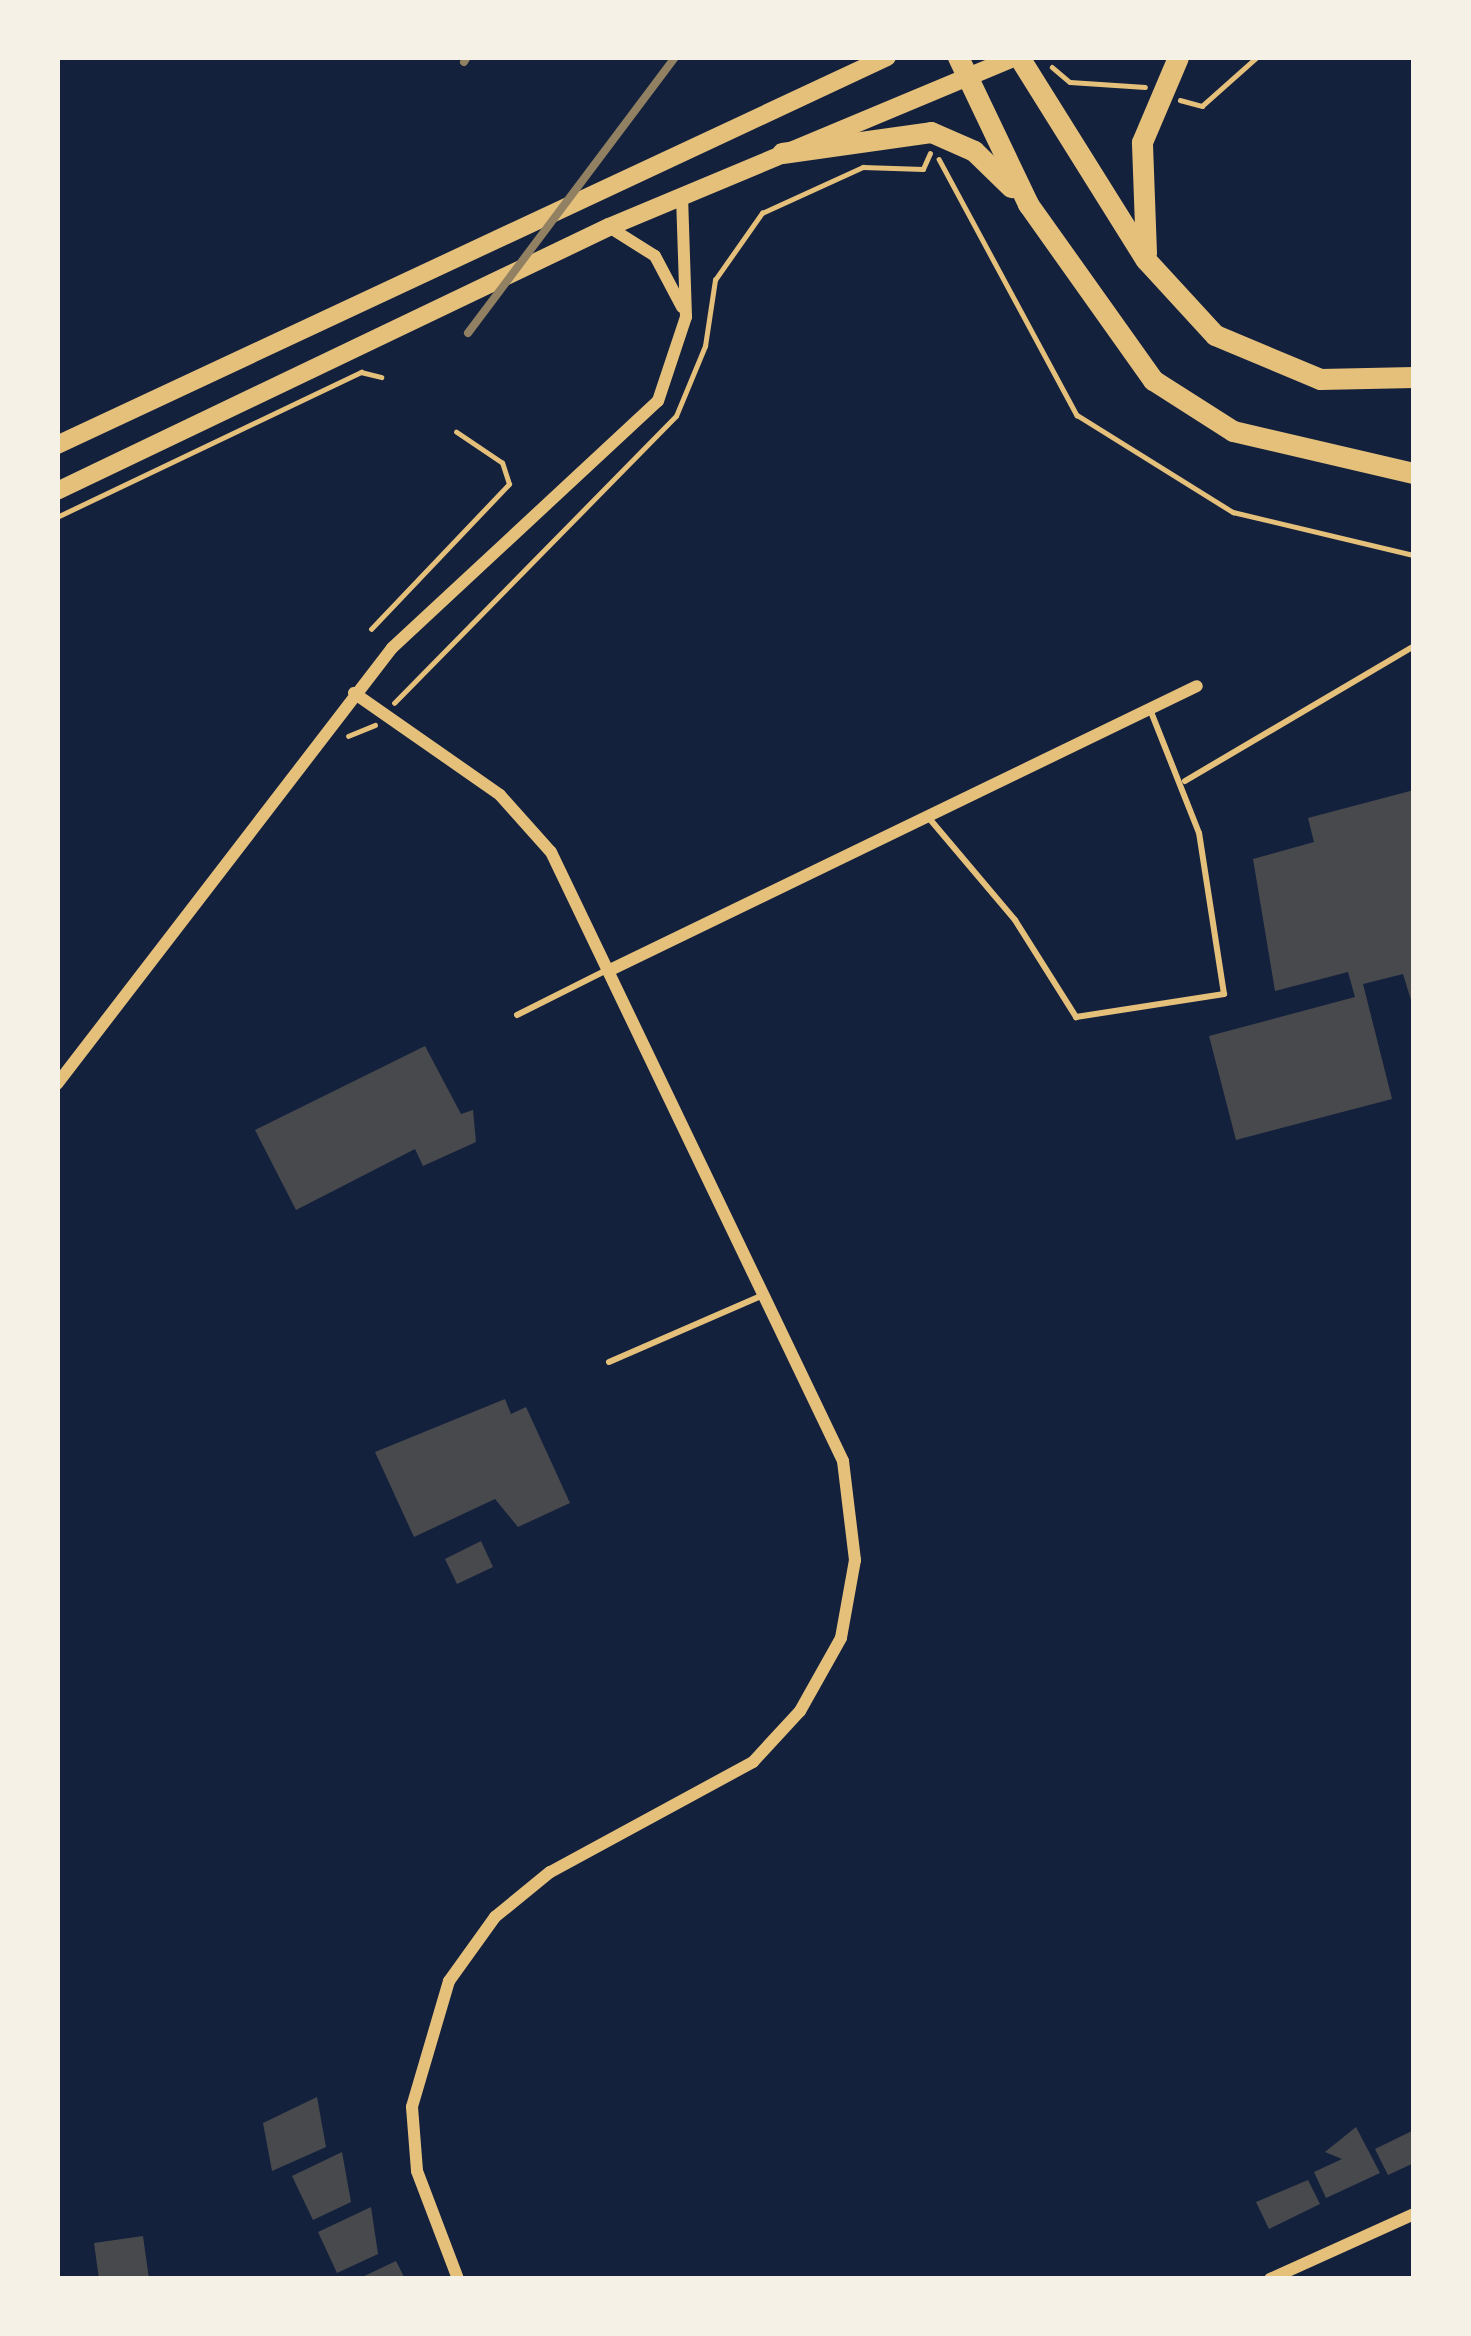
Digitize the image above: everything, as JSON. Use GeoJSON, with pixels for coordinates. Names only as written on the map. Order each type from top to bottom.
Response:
{"type":"FeatureCollection","features":[{"type":"Feature","properties":{"kind":"highway"},"geometry":{"type":"LineString","coordinates":[[1017,57],[1146,260],[1193,317],[1263,362],[1349,382],[1414,377]]}},
{"type":"Feature","properties":{"kind":"highway"},"geometry":{"type":"LineString","coordinates":[[1146,260],[1142,142],[1178,57]]}},
{"type":"Feature","properties":{"kind":"highway"},"geometry":{"type":"LineString","coordinates":[[963,67],[1028,204],[1131,357],[1178,400],[1249,436],[1414,473]]}},
{"type":"Feature","properties":{"kind":"highway"},"geometry":{"type":"LineString","coordinates":[[782,153],[931,132],[974,151],[1028,204]]}},
{"type":"Feature","properties":{"kind":"main road"},"geometry":{"type":"LineString","coordinates":[[57,446],[887,57]]}},
{"type":"Feature","properties":{"kind":"main road"},"geometry":{"type":"LineString","coordinates":[[57,491],[609,227],[782,153],[963,67],[1017,57]]}},
{"type":"Feature","properties":{"kind":"street"},"geometry":{"type":"LineString","coordinates":[[57,1084],[354,693],[658,401],[686,316],[682,197]]}},
{"type":"Feature","properties":{"kind":"street"},"geometry":{"type":"LineString","coordinates":[[609,227],[656,256],[686,316]]}},
{"type":"Feature","properties":{"kind":"street"},"geometry":{"type":"LineString","coordinates":[[607,970],[1197,686]]}},
{"type":"Feature","properties":{"kind":"street"},"geometry":{"type":"LineString","coordinates":[[354,693],[500,794],[551,852],[843,1461],[856,1560],[841,1638],[800,1711],[754,1762],[550,1873],[495,1917],[449,1981],[412,2107],[417,2171],[458,2279]]}},
{"type":"Feature","properties":{"kind":"street"},"geometry":{"type":"LineString","coordinates":[[1270,2279],[1414,2214]]}},
{"type":"Feature","properties":{"kind":"lane"},"geometry":{"type":"LineString","coordinates":[[1185,781],[1414,646]]}},
{"type":"Feature","properties":{"kind":"lane"},"geometry":{"type":"LineString","coordinates":[[928,817],[1015,920],[1076,1017],[1224,994],[1185,781],[1150,710]]}},
{"type":"Feature","properties":{"kind":"lane"},"geometry":{"type":"LineString","coordinates":[[518,1015],[607,970]]}},
{"type":"Feature","properties":{"kind":"lane"},"geometry":{"type":"LineString","coordinates":[[609,1362],[763,1294]]}},
{"type":"Feature","properties":{"kind":"path"},"geometry":{"type":"LineString","coordinates":[[1171,98],[1202,106],[1257,57]]}},
{"type":"Feature","properties":{"kind":"path"},"geometry":{"type":"LineString","coordinates":[[1044,69],[1089,86],[1145,87]]}},
{"type":"Feature","properties":{"kind":"path"},"geometry":{"type":"LineString","coordinates":[[933,148],[1077,415],[1233,512],[1414,555]]}},
{"type":"Feature","properties":{"kind":"path"},"geometry":{"type":"LineString","coordinates":[[57,517],[362,372],[380,377]]}},
{"type":"Feature","properties":{"kind":"path"},"geometry":{"type":"LineString","coordinates":[[370,629],[508,484],[502,464],[456,432]]}},
{"type":"Feature","properties":{"kind":"building"},"geometry":{"type":"Polygon","coordinates":[[[1414,790],[1414,1010],[1403,974],[1363,984],[1392,1099],[1236,1140],[1209,1036],[1355,997],[1348,972],[1275,991],[1253,859],[1314,842],[1308,818],[1414,790]]]}},
{"type":"Feature","properties":{"kind":"building"},"geometry":{"type":"Polygon","coordinates":[[[425,1046],[461,1114],[473,1110],[476,1142],[423,1166],[415,1149],[296,1210],[255,1130],[425,1046]]]}},
{"type":"Feature","properties":{"kind":"building"},"geometry":{"type":"Polygon","coordinates":[[[505,1399],[511,1414],[526,1407],[570,1503],[518,1527],[495,1499],[414,1537],[375,1452],[505,1399]]]}},
{"type":"Feature","properties":{"kind":"building"},"geometry":{"type":"Polygon","coordinates":[[[481,1541],[493,1567],[457,1584],[445,1559],[481,1541]]]}},
{"type":"Feature","properties":{"kind":"building"},"geometry":{"type":"Polygon","coordinates":[[[317,2097],[326,2147],[272,2171],[263,2123],[317,2097]]]}},
{"type":"Feature","properties":{"kind":"building"},"geometry":{"type":"Polygon","coordinates":[[[1356,2127],[1380,2173],[1326,2198],[1314,2172],[1342,2159],[1325,2152],[1356,2127]]]}},
{"type":"Feature","properties":{"kind":"building"},"geometry":{"type":"Polygon","coordinates":[[[1414,2130],[1414,2163],[1388,2175],[1375,2149],[1414,2130]]]}},
{"type":"Feature","properties":{"kind":"building"},"geometry":{"type":"Polygon","coordinates":[[[342,2152],[351,2202],[313,2220],[292,2176],[342,2152]]]}},
{"type":"Feature","properties":{"kind":"building"},"geometry":{"type":"Polygon","coordinates":[[[1308,2180],[1320,2204],[1269,2229],[1256,2202],[1308,2180]]]}},
{"type":"Feature","properties":{"kind":"building"},"geometry":{"type":"Polygon","coordinates":[[[371,2207],[378,2254],[337,2273],[318,2232],[371,2207]]]}},
{"type":"Feature","properties":{"kind":"building"},"geometry":{"type":"Polygon","coordinates":[[[143,2236],[149,2279],[99,2279],[94,2243],[143,2236]]]}},
{"type":"Feature","properties":{"kind":"building"},"geometry":{"type":"Polygon","coordinates":[[[396,2261],[405,2279],[358,2279],[396,2261]]]}},
{"type":"Feature","properties":{"kind":"railway"},"geometry":{"type":"LineString","coordinates":[[464,62],[467,57]]}},
{"type":"Feature","properties":{"kind":"railway"},"geometry":{"type":"LineString","coordinates":[[468,333],[675,57]]}}]}
